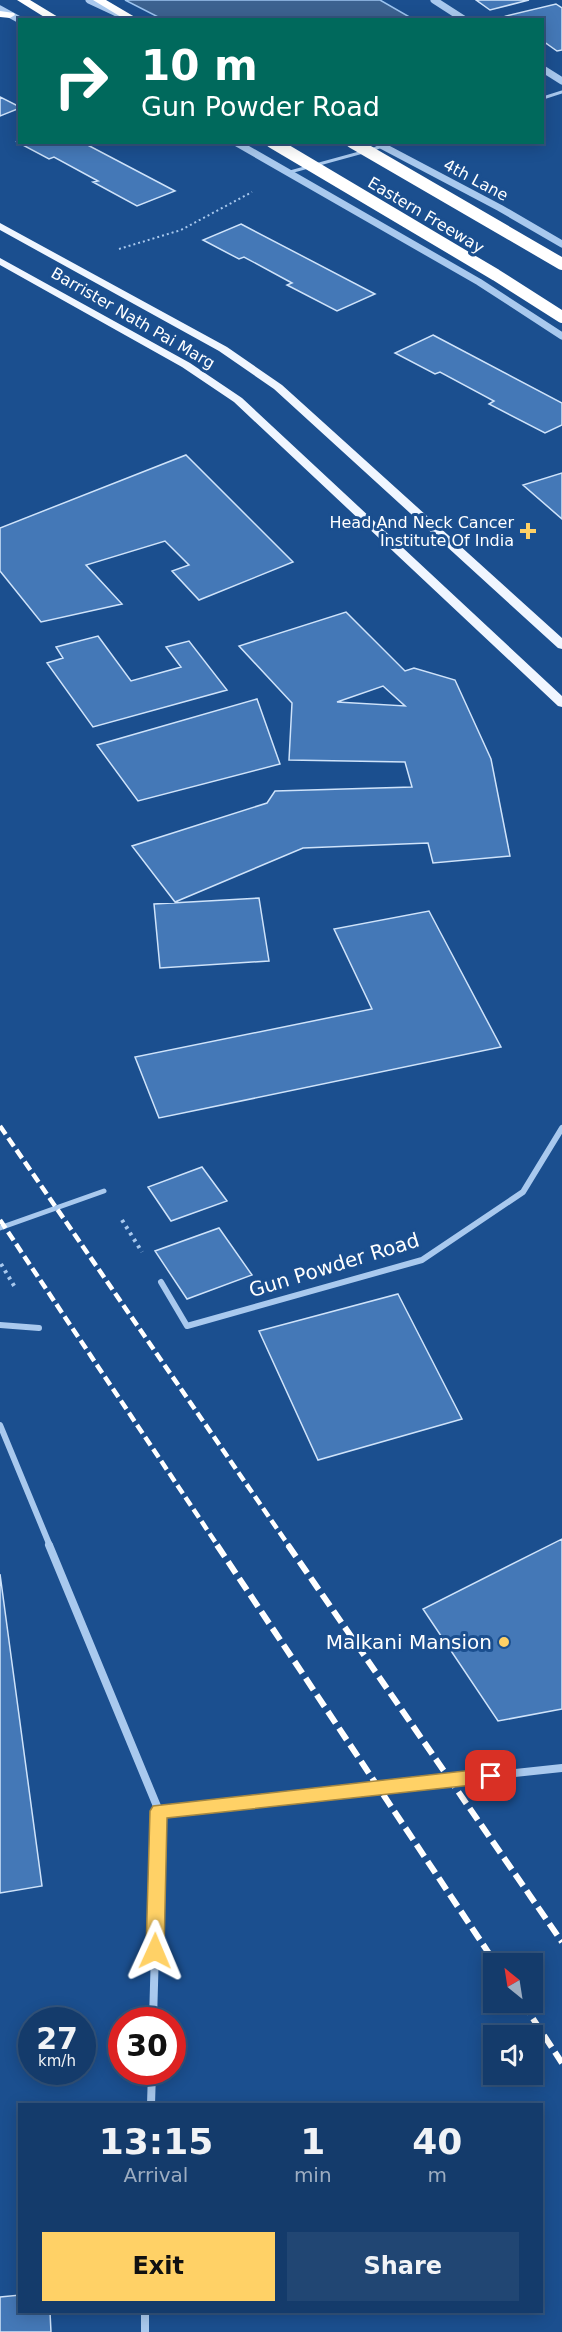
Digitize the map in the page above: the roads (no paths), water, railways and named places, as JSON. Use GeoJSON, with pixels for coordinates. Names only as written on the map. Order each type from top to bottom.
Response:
{"type":"FeatureCollection","features":[{"type":"Feature","properties":{"kind":"highway"},"geometry":{"type":"LineString","coordinates":[[22,0],[54,18]]}},
{"type":"Feature","properties":{"kind":"highway"},"geometry":{"type":"LineString","coordinates":[[98,0],[131,18]]}},
{"type":"Feature","properties":{"kind":"highway","name":"Eastern Freeway"},"geometry":{"type":"LineString","coordinates":[[275,144],[496,275],[562,317]]}},
{"type":"Feature","properties":{"kind":"highway","name":"Eastern Freeway"},"geometry":{"type":"LineString","coordinates":[[355,144],[562,264]]}},
{"type":"Feature","properties":{"kind":"main road","name":"Barrister Nath Pai Marg"},"geometry":{"type":"LineString","coordinates":[[0,226],[223,349],[278,387],[562,645]]}},
{"type":"Feature","properties":{"kind":"main road","name":"Barrister Nath Pai Marg"},"geometry":{"type":"LineString","coordinates":[[0,261],[186,364],[238,400],[562,703]]}},
{"type":"Feature","properties":{"kind":"street"},"geometry":{"type":"LineString","coordinates":[[89,0],[126,18]]}},
{"type":"Feature","properties":{"kind":"street"},"geometry":{"type":"LineString","coordinates":[[434,0],[462,18]]}},
{"type":"Feature","properties":{"kind":"street"},"geometry":{"type":"LineString","coordinates":[[544,70],[562,81]]}},
{"type":"Feature","properties":{"kind":"street"},"geometry":{"type":"LineString","coordinates":[[238,144],[479,282],[562,336]]}},
{"type":"Feature","properties":{"kind":"street","name":"4th Lane"},"geometry":{"type":"LineString","coordinates":[[379,144],[500,208],[562,244]]}},
{"type":"Feature","properties":{"kind":"street","name":"Gun Powder Road"},"geometry":{"type":"LineString","coordinates":[[161,1282],[187,1326],[422,1260],[523,1192],[562,1128]]}},
{"type":"Feature","properties":{"kind":"street"},"geometry":{"type":"LineString","coordinates":[[0,1228],[104,1191]]}},
{"type":"Feature","properties":{"kind":"street"},"geometry":{"type":"LineString","coordinates":[[0,1325],[39,1328]]}},
{"type":"Feature","properties":{"kind":"street"},"geometry":{"type":"LineString","coordinates":[[0,1425],[159,1811],[153,2007]]}},
{"type":"Feature","properties":{"kind":"street"},"geometry":{"type":"LineString","coordinates":[[159,1811],[562,1768]]}},
{"type":"Feature","properties":{"kind":"street"},"geometry":{"type":"LineString","coordinates":[[151,2103],[152,2085]]}},
{"type":"Feature","properties":{"kind":"street"},"geometry":{"type":"LineString","coordinates":[[145,2313],[145,2332]]}},
{"type":"Feature","properties":{"kind":"lane"},"geometry":{"type":"LineString","coordinates":[[544,98],[562,92]]}},
{"type":"Feature","properties":{"kind":"lane"},"geometry":{"type":"LineString","coordinates":[[287,173],[379,144]]}},
{"type":"Feature","properties":{"kind":"water"},"geometry":{"type":"Polygon","coordinates":[[[125,0],[380,0],[411,18],[160,18],[125,0]]]}},
{"type":"Feature","properties":{"kind":"railway"},"geometry":{"type":"LineString","coordinates":[[0,1126],[289,1546]]}},
{"type":"Feature","properties":{"kind":"railway"},"geometry":{"type":"LineString","coordinates":[[0,1220],[218,1546]]}},
{"type":"Feature","properties":{"kind":"railway"},"geometry":{"type":"LineString","coordinates":[[217,1545],[489,1953]]}},
{"type":"Feature","properties":{"kind":"railway"},"geometry":{"type":"LineString","coordinates":[[288,1545],[562,1942]]}},
{"type":"Feature","properties":{"kind":"railway"},"geometry":{"type":"LineString","coordinates":[[529,2013],[562,2063]]}},
{"type":"Feature","properties":{"kind":"place","name":"Head And Neck Cancer Institute Of India"},"geometry":{"type":"Point","coordinates":[528,531]}},
{"type":"Feature","properties":{"kind":"place","name":"Malkani Mansion"},"geometry":{"type":"Point","coordinates":[504,1642]}}]}
